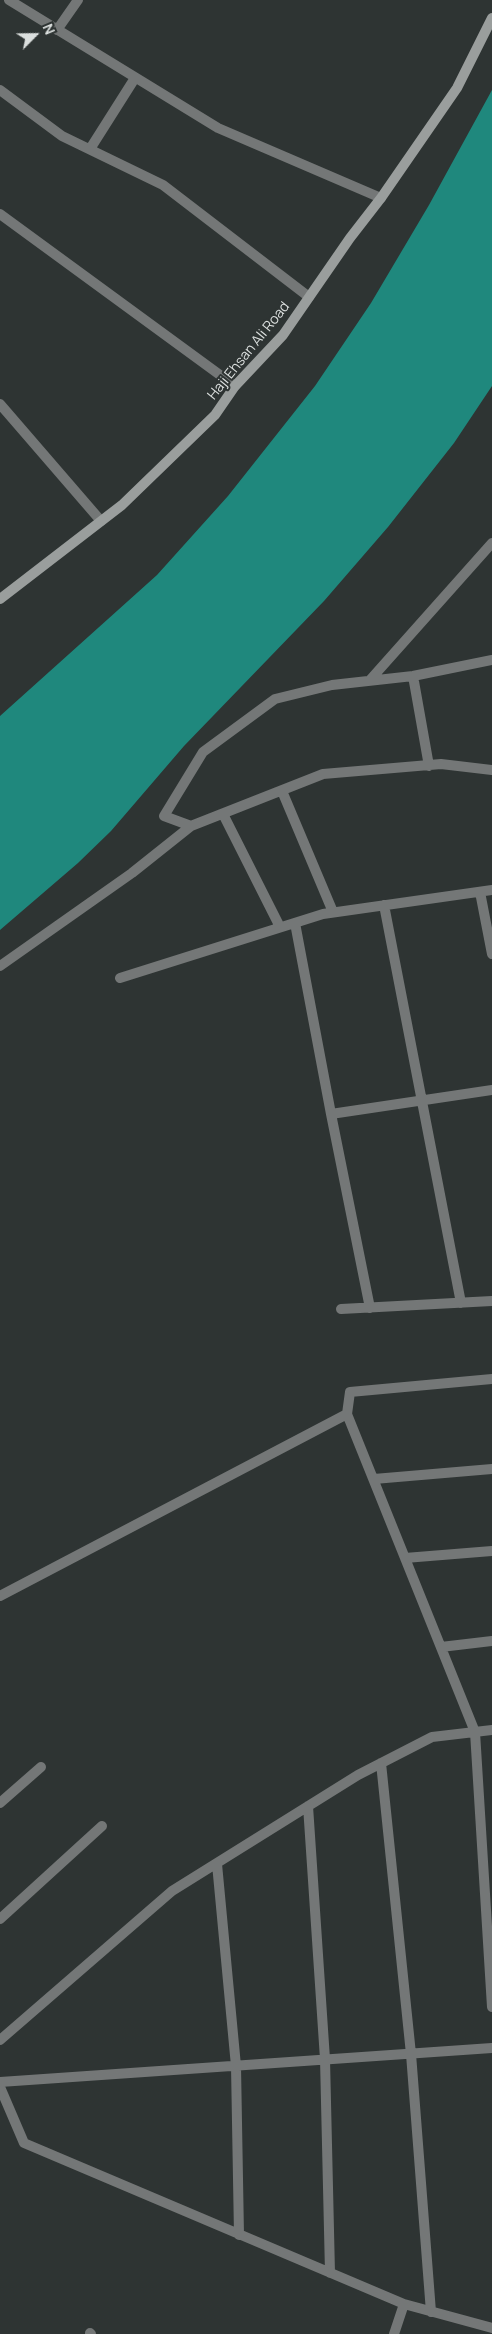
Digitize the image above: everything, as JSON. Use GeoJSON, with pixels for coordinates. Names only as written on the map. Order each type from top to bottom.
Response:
{"type":"FeatureCollection","features":[{"type":"Feature","properties":{"kind":"street"},"geometry":{"type":"LineString","coordinates":[[9,0],[218,128],[381,198]]}},
{"type":"Feature","properties":{"kind":"street"},"geometry":{"type":"LineString","coordinates":[[57,30],[78,0]]}},
{"type":"Feature","properties":{"kind":"street","name":"Haji Ehsan Ali Road"},"geometry":{"type":"LineString","coordinates":[[0,599],[122,505],[215,415],[236,386],[283,335],[457,88],[492,18]]}},
{"type":"Feature","properties":{"kind":"street"},"geometry":{"type":"LineString","coordinates":[[90,149],[135,78]]}},
{"type":"Feature","properties":{"kind":"street"},"geometry":{"type":"LineString","coordinates":[[0,90],[62,136],[162,185],[309,297]]}},
{"type":"Feature","properties":{"kind":"street"},"geometry":{"type":"LineString","coordinates":[[0,214],[236,386]]}},
{"type":"Feature","properties":{"kind":"street"},"geometry":{"type":"LineString","coordinates":[[0,404],[101,521]]}},
{"type":"Feature","properties":{"kind":"street"},"geometry":{"type":"LineString","coordinates":[[370,680],[492,543]]}},
{"type":"Feature","properties":{"kind":"street"},"geometry":{"type":"LineString","coordinates":[[191,826],[164,816],[203,752],[275,699],[332,685],[413,676],[492,660]]}},
{"type":"Feature","properties":{"kind":"street"},"geometry":{"type":"LineString","coordinates":[[413,676],[429,766]]}},
{"type":"Feature","properties":{"kind":"street"},"geometry":{"type":"LineString","coordinates":[[0,966],[132,873],[191,826],[322,774],[441,764],[492,770]]}},
{"type":"Feature","properties":{"kind":"street"},"geometry":{"type":"LineString","coordinates":[[282,791],[333,912]]}},
{"type":"Feature","properties":{"kind":"street"},"geometry":{"type":"LineString","coordinates":[[223,814],[280,927]]}},
{"type":"Feature","properties":{"kind":"street"},"geometry":{"type":"LineString","coordinates":[[120,978],[333,912],[492,890]]}},
{"type":"Feature","properties":{"kind":"street"},"geometry":{"type":"LineString","coordinates":[[480,892],[492,954]]}},
{"type":"Feature","properties":{"kind":"street"},"geometry":{"type":"LineString","coordinates":[[384,905],[461,1303]]}},
{"type":"Feature","properties":{"kind":"street"},"geometry":{"type":"LineString","coordinates":[[295,923],[330,1114],[370,1308]]}},
{"type":"Feature","properties":{"kind":"street"},"geometry":{"type":"LineString","coordinates":[[330,1114],[492,1090]]}},
{"type":"Feature","properties":{"kind":"street"},"geometry":{"type":"LineString","coordinates":[[341,1309],[492,1301]]}},
{"type":"Feature","properties":{"kind":"street"},"geometry":{"type":"LineString","coordinates":[[492,1379],[350,1392],[347,1414],[475,1732],[492,2006]]}},
{"type":"Feature","properties":{"kind":"street"},"geometry":{"type":"LineString","coordinates":[[0,1596],[347,1414]]}},
{"type":"Feature","properties":{"kind":"street"},"geometry":{"type":"LineString","coordinates":[[374,1479],[492,1469]]}},
{"type":"Feature","properties":{"kind":"street"},"geometry":{"type":"LineString","coordinates":[[405,1558],[492,1551]]}},
{"type":"Feature","properties":{"kind":"street"},"geometry":{"type":"LineString","coordinates":[[441,1647],[492,1641]]}},
{"type":"Feature","properties":{"kind":"street"},"geometry":{"type":"LineString","coordinates":[[0,2040],[172,1891],[358,1775],[432,1736],[492,1730]]}},
{"type":"Feature","properties":{"kind":"street"},"geometry":{"type":"LineString","coordinates":[[381,1763],[411,2054],[431,2312]]}},
{"type":"Feature","properties":{"kind":"street"},"geometry":{"type":"LineString","coordinates":[[0,1803],[42,1767]]}},
{"type":"Feature","properties":{"kind":"street"},"geometry":{"type":"LineString","coordinates":[[308,1806],[325,2060],[330,2273]]}},
{"type":"Feature","properties":{"kind":"street"},"geometry":{"type":"LineString","coordinates":[[0,1920],[102,1826]]}},
{"type":"Feature","properties":{"kind":"street"},"geometry":{"type":"LineString","coordinates":[[217,1864],[236,2066],[239,2235]]}},
{"type":"Feature","properties":{"kind":"street"},"geometry":{"type":"LineString","coordinates":[[0,2082],[492,2048]]}},
{"type":"Feature","properties":{"kind":"street"},"geometry":{"type":"LineString","coordinates":[[0,2087],[24,2143],[404,2304],[492,2328]]}},
{"type":"Feature","properties":{"kind":"street"},"geometry":{"type":"LineString","coordinates":[[394,2334],[404,2304]]}},
{"type":"Feature","properties":{"kind":"shaded area"},"geometry":{"type":"Polygon","coordinates":[[[492,90],[492,386],[454,443],[388,527],[324,601],[184,746],[111,831],[78,863],[0,930],[0,716],[157,575],[228,496],[315,386],[371,303],[429,205],[492,90]]]}}]}
